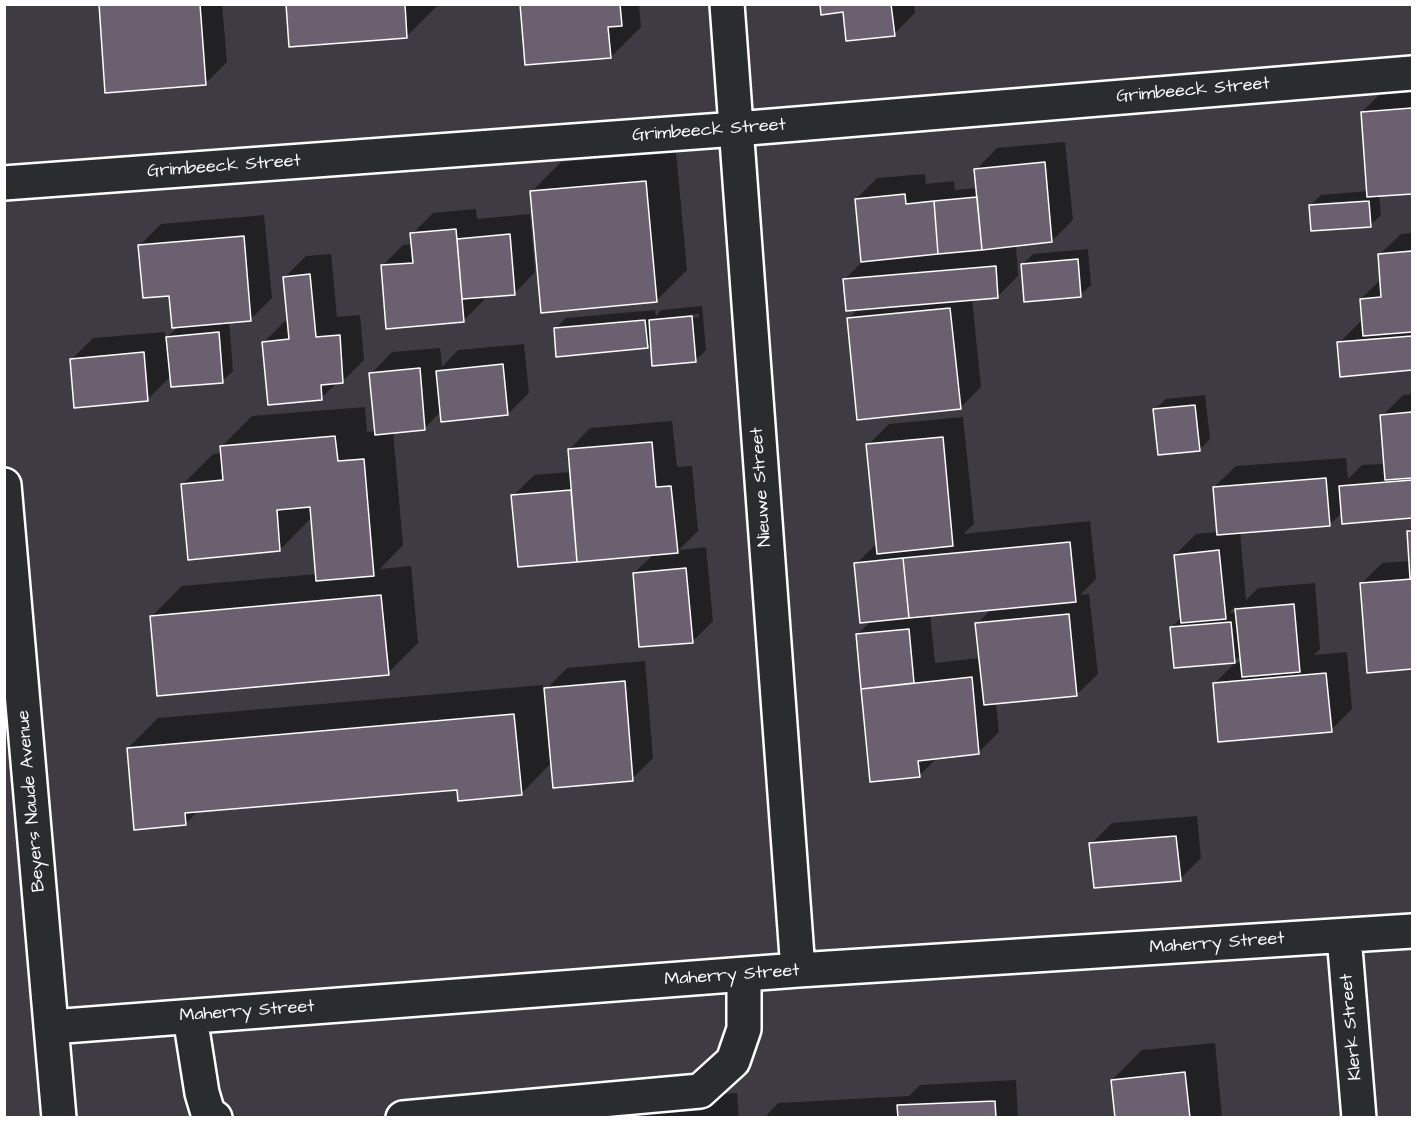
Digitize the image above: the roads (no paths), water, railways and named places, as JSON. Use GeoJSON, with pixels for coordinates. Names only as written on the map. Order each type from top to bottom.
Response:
{"type":"FeatureCollection","features":[{"type":"Feature","properties":{"kind":"street","name":"Nieuwe Street"},"geometry":{"type":"LineString","coordinates":[[727,4],[798,970]]}},
{"type":"Feature","properties":{"kind":"street","name":"Grimbeeck Street"},"geometry":{"type":"LineString","coordinates":[[4,183],[736,129],[1413,73]]}},
{"type":"Feature","properties":{"kind":"street","name":"Beyers Naude Avenue"},"geometry":{"type":"LineString","coordinates":[[4,485],[59,1118]]}},
{"type":"Feature","properties":{"kind":"street","name":"Maherry Street"},"geometry":{"type":"LineString","coordinates":[[51,1027],[798,970],[1413,931]]}},
{"type":"Feature","properties":{"kind":"street","name":"Klerk Street"},"geometry":{"type":"LineString","coordinates":[[1344,936],[1359,1118]]}},
{"type":"Feature","properties":{"kind":"street"},"geometry":{"type":"LineString","coordinates":[[403,1118],[700,1091],[733,1060],[744,1029],[744,975]]}},
{"type":"Feature","properties":{"kind":"street"},"geometry":{"type":"LineString","coordinates":[[190,1017],[202,1093],[208,1113],[215,1118]]}}]}
